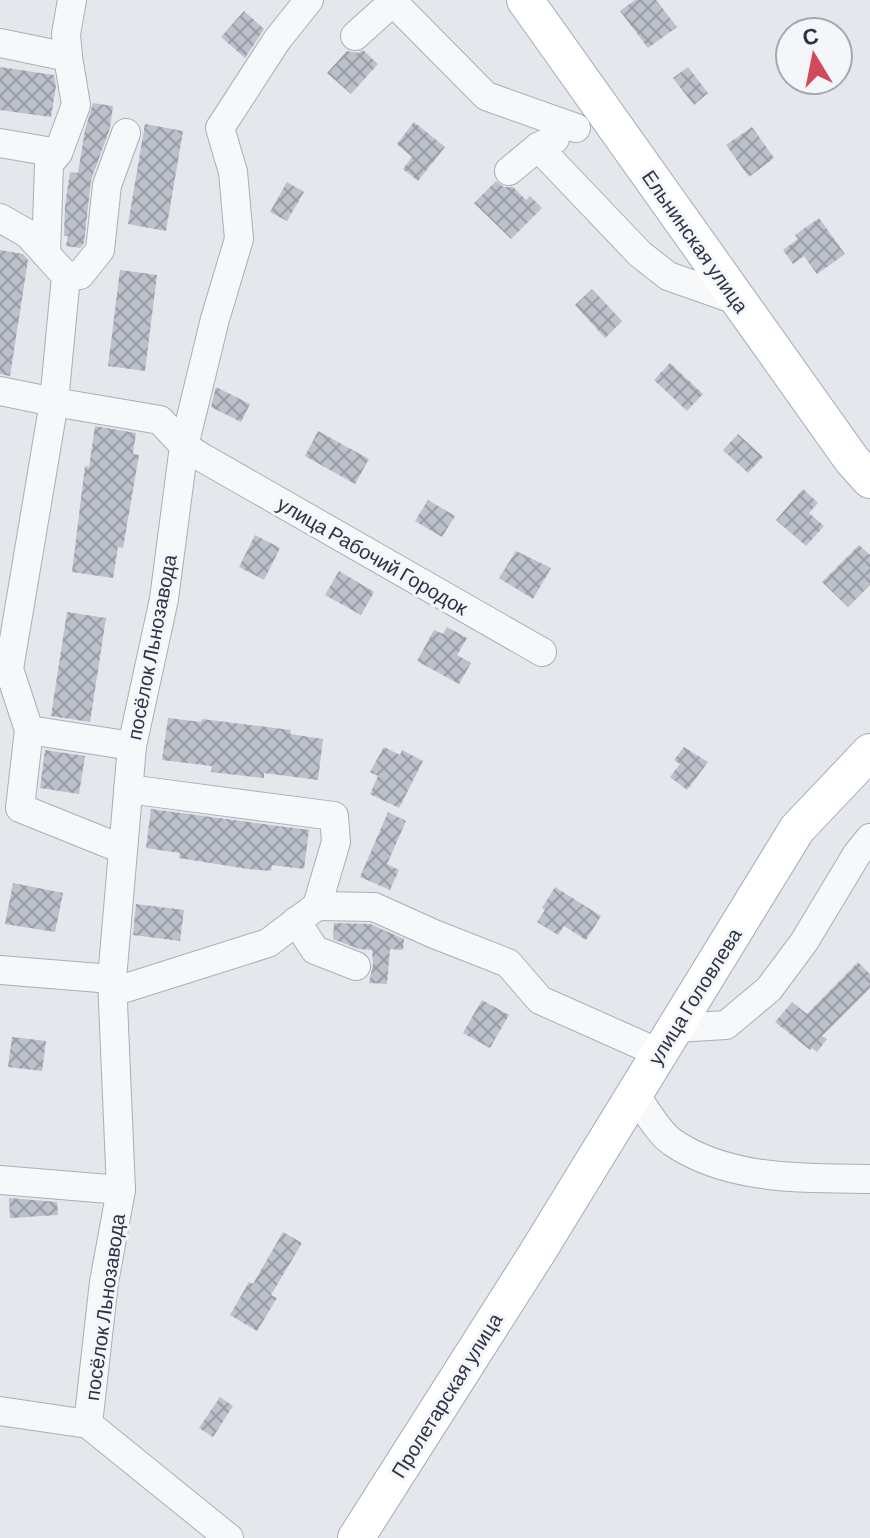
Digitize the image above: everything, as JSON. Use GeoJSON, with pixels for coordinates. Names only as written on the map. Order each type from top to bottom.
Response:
{"type":"FeatureCollection","features":[{"type":"Feature","properties":{"kind":"main road","name":"Ельнинская улица"},"geometry":{"type":"LineString","coordinates":[[525,0],[590,120],[739,301],[852,460],[870,480]]}},
{"type":"Feature","properties":{"kind":"main road","name":"улица Головлева"},"geometry":{"type":"LineString","coordinates":[[537,1253],[797,829],[870,752]]}},
{"type":"Feature","properties":{"kind":"main road","name":"Пролетарская улица"},"geometry":{"type":"LineString","coordinates":[[356,1538],[537,1253]]}},
{"type":"Feature","properties":{"kind":"street"},"geometry":{"type":"LineString","coordinates":[[46,254],[49,164],[58,153],[76,105],[66,34],[72,0]]}},
{"type":"Feature","properties":{"kind":"street","name":"посёлок Льнозавода"},"geometry":{"type":"LineString","coordinates":[[88,1424],[104,1282],[121,1190],[112,986],[132,746],[193,452],[215,319],[239,239],[233,172],[220,128],[277,40],[309,0]]}},
{"type":"Feature","properties":{"kind":"street"},"geometry":{"type":"LineString","coordinates":[[355,36],[394,1],[486,96],[590,120]]}},
{"type":"Feature","properties":{"kind":"street"},"geometry":{"type":"LineString","coordinates":[[0,43],[68,57]]}},
{"type":"Feature","properties":{"kind":"street"},"geometry":{"type":"LineString","coordinates":[[509,171],[538,147],[590,120]]}},
{"type":"Feature","properties":{"kind":"street"},"geometry":{"type":"LineString","coordinates":[[66,276],[80,275],[100,250],[107,185],[126,133]]}},
{"type":"Feature","properties":{"kind":"street"},"geometry":{"type":"LineString","coordinates":[[0,143],[58,153]]}},
{"type":"Feature","properties":{"kind":"street"},"geometry":{"type":"LineString","coordinates":[[538,147],[640,254],[668,276],[739,301]]}},
{"type":"Feature","properties":{"kind":"street"},"geometry":{"type":"LineString","coordinates":[[0,218],[28,234],[66,276],[56,391],[4,676],[29,730],[20,808],[122,849]]}},
{"type":"Feature","properties":{"kind":"street","name":"улица Рабочий Городок"},"geometry":{"type":"LineString","coordinates":[[0,391],[56,391],[160,420],[193,452],[542,652]]}},
{"type":"Feature","properties":{"kind":"street"},"geometry":{"type":"LineString","coordinates":[[29,730],[132,746]]}},
{"type":"Feature","properties":{"kind":"street"},"geometry":{"type":"LineString","coordinates":[[128,789],[334,816],[336,842],[307,914],[315,950],[356,966]]}},
{"type":"Feature","properties":{"kind":"street"},"geometry":{"type":"LineString","coordinates":[[0,970],[112,986],[268,943],[307,914],[374,907],[508,963],[540,1000],[667,1041],[726,1025],[769,989],[804,942],[857,854],[870,838]]}},
{"type":"Feature","properties":{"kind":"street"},"geometry":{"type":"LineString","coordinates":[[634,1093],[670,1140],[710,1162],[778,1177],[870,1179]]}},
{"type":"Feature","properties":{"kind":"street","name":"посёлок Льнозавода"},"geometry":{"type":"LineString","coordinates":[[0,1180],[121,1190]]}},
{"type":"Feature","properties":{"kind":"street","name":"посёлок Льнозавода"},"geometry":{"type":"LineString","coordinates":[[0,1411],[88,1424],[229,1538]]}},
{"type":"Feature","properties":{"kind":"building"},"geometry":{"type":"Polygon","coordinates":[[[635,0],[656,0],[677,27],[648,48],[620,11],[635,0]]]}},
{"type":"Feature","properties":{"kind":"building"},"geometry":{"type":"Polygon","coordinates":[[[244,11],[264,29],[245,58],[221,37],[244,11]]]}},
{"type":"Feature","properties":{"kind":"building"},"geometry":{"type":"Polygon","coordinates":[[[363,50],[378,64],[351,94],[327,73],[347,51],[358,53],[363,50]]]}},
{"type":"Feature","properties":{"kind":"building"},"geometry":{"type":"Polygon","coordinates":[[[0,67],[54,75],[56,86],[51,117],[0,110],[0,67]]]}},
{"type":"Feature","properties":{"kind":"building"},"geometry":{"type":"Polygon","coordinates":[[[688,67],[708,93],[694,105],[673,78],[688,67]]]}},
{"type":"Feature","properties":{"kind":"building"},"geometry":{"type":"Polygon","coordinates":[[[93,103],[113,106],[110,128],[91,180],[84,243],[80,248],[66,246],[65,206],[70,172],[78,173],[93,103]]]}},
{"type":"Feature","properties":{"kind":"building"},"geometry":{"type":"Polygon","coordinates":[[[414,122],[445,147],[418,181],[403,169],[412,157],[397,144],[414,122]]]}},
{"type":"Feature","properties":{"kind":"building"},"geometry":{"type":"Polygon","coordinates":[[[145,124],[183,131],[166,231],[128,224],[145,124]]]}},
{"type":"Feature","properties":{"kind":"building"},"geometry":{"type":"Polygon","coordinates":[[[752,127],[774,158],[749,177],[726,145],[752,127]]]}},
{"type":"Feature","properties":{"kind":"building"},"geometry":{"type":"Polygon","coordinates":[[[496,181],[504,187],[513,187],[526,200],[530,196],[542,208],[511,239],[474,203],[496,181]]]}},
{"type":"Feature","properties":{"kind":"building"},"geometry":{"type":"Polygon","coordinates":[[[287,182],[304,192],[287,221],[270,212],[287,182]]]}},
{"type":"Feature","properties":{"kind":"building"},"geometry":{"type":"Polygon","coordinates":[[[819,218],[845,254],[817,274],[804,256],[793,264],[783,250],[798,239],[795,235],[819,218]]]}},
{"type":"Feature","properties":{"kind":"building"},"geometry":{"type":"Polygon","coordinates":[[[0,250],[23,254],[28,260],[10,376],[0,374],[0,250]]]}},
{"type":"Feature","properties":{"kind":"building"},"geometry":{"type":"Polygon","coordinates":[[[120,270],[157,275],[145,371],[108,366],[120,270]]]}},
{"type":"Feature","properties":{"kind":"building"},"geometry":{"type":"Polygon","coordinates":[[[592,289],[622,321],[605,338],[575,305],[592,289]]]}},
{"type":"Feature","properties":{"kind":"building"},"geometry":{"type":"Polygon","coordinates":[[[670,363],[703,394],[687,411],[654,380],[670,363]]]}},
{"type":"Feature","properties":{"kind":"building"},"geometry":{"type":"Polygon","coordinates":[[[216,387],[250,404],[241,422],[211,407],[216,387]]]}},
{"type":"Feature","properties":{"kind":"building"},"geometry":{"type":"Polygon","coordinates":[[[95,426],[136,433],[133,454],[139,455],[123,548],[118,547],[113,578],[72,572],[85,466],[89,467],[95,426]]]}},
{"type":"Feature","properties":{"kind":"building"},"geometry":{"type":"Polygon","coordinates":[[[318,431],[369,459],[355,484],[305,456],[318,431]]]}},
{"type":"Feature","properties":{"kind":"building"},"geometry":{"type":"Polygon","coordinates":[[[738,434],[763,457],[748,473],[723,450],[738,434]]]}},
{"type":"Feature","properties":{"kind":"building"},"geometry":{"type":"Polygon","coordinates":[[[803,489],[818,503],[809,513],[824,526],[806,546],[776,520],[803,489]]]}},
{"type":"Feature","properties":{"kind":"building"},"geometry":{"type":"Polygon","coordinates":[[[428,500],[455,516],[442,537],[415,521],[428,500]]]}},
{"type":"Feature","properties":{"kind":"building"},"geometry":{"type":"Polygon","coordinates":[[[255,535],[280,548],[264,580],[239,567],[255,535]]]}},
{"type":"Feature","properties":{"kind":"building"},"geometry":{"type":"Polygon","coordinates":[[[859,545],[870,555],[870,585],[848,607],[822,582],[859,545]]]}},
{"type":"Feature","properties":{"kind":"building"},"geometry":{"type":"Polygon","coordinates":[[[516,551],[551,568],[533,599],[499,578],[516,551]]]}},
{"type":"Feature","properties":{"kind":"building"},"geometry":{"type":"Polygon","coordinates":[[[339,571],[374,592],[361,615],[325,595],[339,571]]]}},
{"type":"Feature","properties":{"kind":"building"},"geometry":{"type":"Polygon","coordinates":[[[67,612],[106,618],[90,722],[51,716],[67,612]]]}},
{"type":"Feature","properties":{"kind":"building"},"geometry":{"type":"Polygon","coordinates":[[[447,627],[467,638],[457,655],[471,663],[459,684],[417,661],[434,630],[443,634],[447,627]]]}},
{"type":"Feature","properties":{"kind":"building"},"geometry":{"type":"Polygon","coordinates":[[[168,718],[291,730],[290,734],[323,739],[318,780],[264,773],[264,778],[211,772],[212,766],[162,760],[168,718]]]}},
{"type":"Feature","properties":{"kind":"building"},"geometry":{"type":"Polygon","coordinates":[[[384,747],[400,755],[402,750],[423,761],[399,808],[370,794],[378,776],[370,772],[384,747]]]}},
{"type":"Feature","properties":{"kind":"building"},"geometry":{"type":"Polygon","coordinates":[[[684,747],[708,762],[687,790],[670,777],[680,764],[674,760],[684,747]]]}},
{"type":"Feature","properties":{"kind":"building"},"geometry":{"type":"Polygon","coordinates":[[[45,750],[85,756],[79,794],[40,788],[45,750]]]}},
{"type":"Feature","properties":{"kind":"building"},"geometry":{"type":"Polygon","coordinates":[[[151,809],[309,830],[304,869],[272,865],[271,871],[248,869],[179,858],[180,853],[146,848],[151,809]]]}},
{"type":"Feature","properties":{"kind":"building"},"geometry":{"type":"Polygon","coordinates":[[[388,812],[406,821],[387,864],[399,870],[390,890],[360,877],[388,812]]]}},
{"type":"Feature","properties":{"kind":"building"},"geometry":{"type":"Polygon","coordinates":[[[13,883],[63,893],[55,932],[5,924],[13,883]]]}},
{"type":"Feature","properties":{"kind":"building"},"geometry":{"type":"Polygon","coordinates":[[[555,887],[601,916],[586,940],[564,926],[558,935],[537,922],[555,887]]]}},
{"type":"Feature","properties":{"kind":"building"},"geometry":{"type":"Polygon","coordinates":[[[136,904],[184,910],[180,941],[133,935],[136,904]]]}},
{"type":"Feature","properties":{"kind":"building"},"geometry":{"type":"Polygon","coordinates":[[[334,923],[370,924],[404,939],[403,950],[390,949],[387,984],[369,983],[372,950],[359,949],[333,939],[334,923]]]}},
{"type":"Feature","properties":{"kind":"building"},"geometry":{"type":"Polygon","coordinates":[[[858,962],[870,974],[870,988],[822,1036],[827,1039],[817,1052],[812,1048],[810,1050],[775,1022],[792,1002],[807,1014],[858,962]]]}},
{"type":"Feature","properties":{"kind":"building"},"geometry":{"type":"Polygon","coordinates":[[[482,1000],[509,1015],[490,1048],[463,1033],[482,1000]]]}},
{"type":"Feature","properties":{"kind":"building"},"geometry":{"type":"Polygon","coordinates":[[[12,1037],[46,1041],[42,1071],[8,1067],[12,1037]]]}},
{"type":"Feature","properties":{"kind":"building"},"geometry":{"type":"Polygon","coordinates":[[[9,1198],[57,1202],[58,1215],[10,1218],[9,1198]]]}},
{"type":"Feature","properties":{"kind":"building"},"geometry":{"type":"Polygon","coordinates":[[[283,1232],[302,1243],[271,1295],[277,1298],[257,1331],[230,1315],[249,1282],[253,1284],[283,1232]]]}},
{"type":"Feature","properties":{"kind":"building"},"geometry":{"type":"Polygon","coordinates":[[[220,1397],[233,1406],[213,1437],[199,1428],[220,1397]]]}}]}
